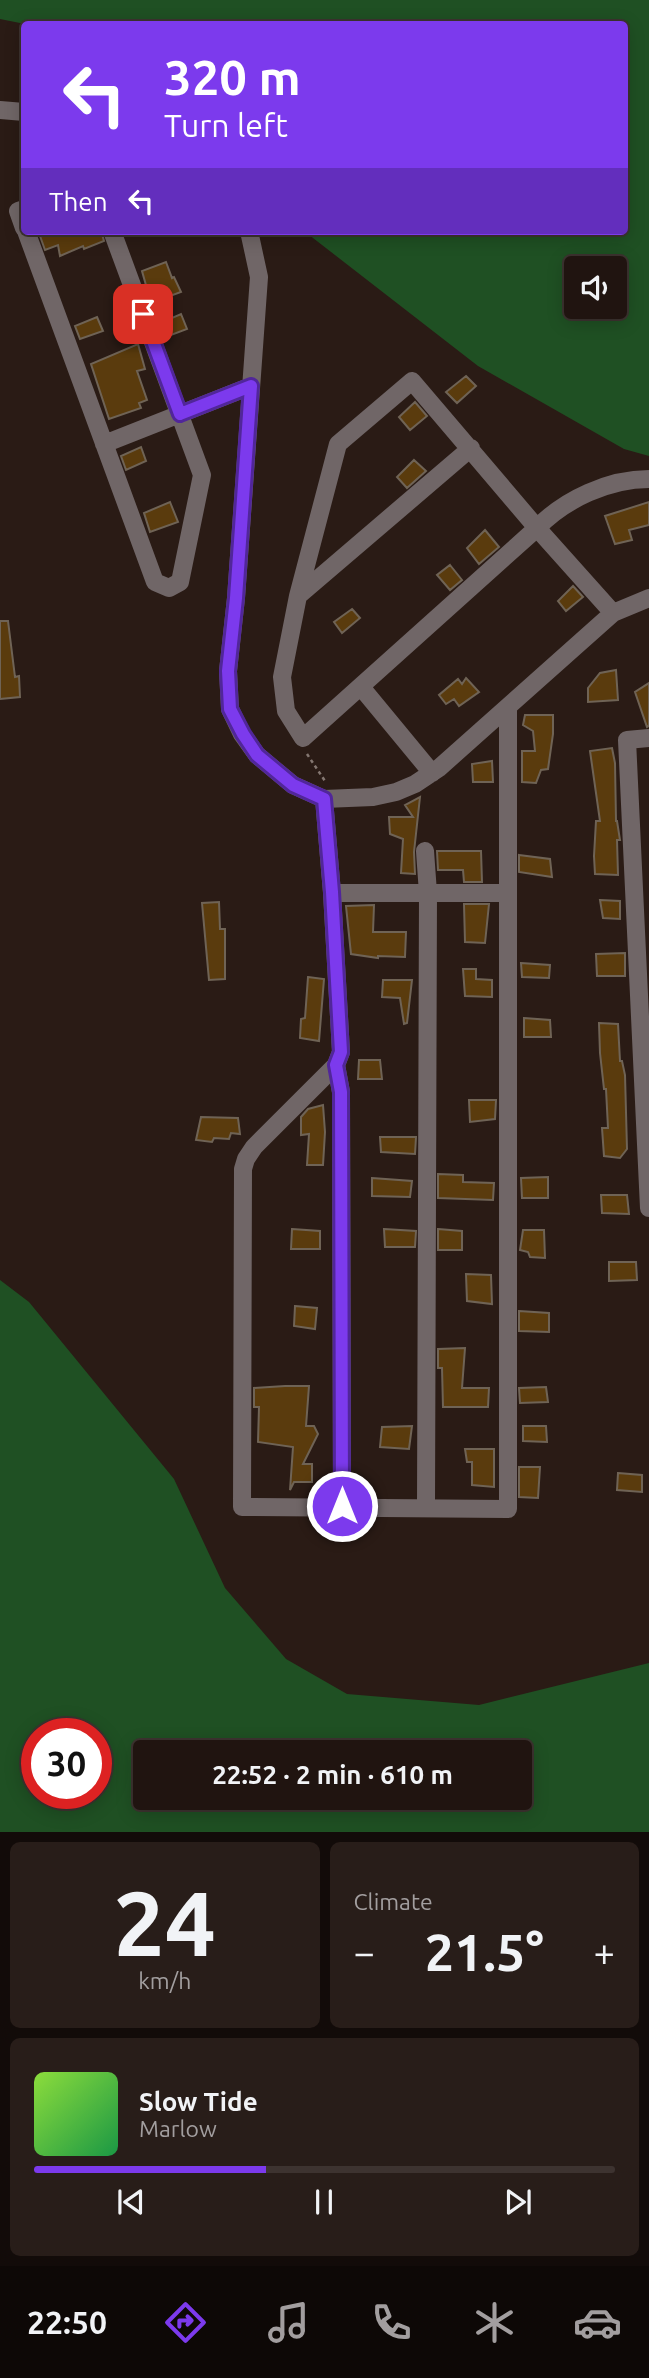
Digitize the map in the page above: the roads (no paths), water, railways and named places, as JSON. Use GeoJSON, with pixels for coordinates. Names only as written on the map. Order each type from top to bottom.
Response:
{"type":"FeatureCollection","features":[{"type":"Feature","properties":{"kind":"street"},"geometry":{"type":"LineString","coordinates":[[0,110],[21,112]]}},
{"type":"Feature","properties":{"kind":"street"},"geometry":{"type":"LineString","coordinates":[[27,235],[155,582],[169,589],[180,582],[202,475],[113,235]]}},
{"type":"Feature","properties":{"kind":"street"},"geometry":{"type":"LineString","coordinates":[[250,235],[259,277],[236,598],[228,671],[230,709],[257,755],[293,785],[331,799],[373,797],[396,792],[432,773],[613,613],[649,597]]}},
{"type":"Feature","properties":{"kind":"street"},"geometry":{"type":"LineString","coordinates":[[613,613],[537,528],[412,381],[338,444],[298,596],[282,677],[286,711],[303,738],[537,528],[549,515],[613,483],[649,479]]}},
{"type":"Feature","properties":{"kind":"street"},"geometry":{"type":"LineString","coordinates":[[104,444],[251,386]]}},
{"type":"Feature","properties":{"kind":"street"},"geometry":{"type":"LineString","coordinates":[[298,596],[471,448]]}},
{"type":"Feature","properties":{"kind":"street"},"geometry":{"type":"LineString","coordinates":[[361,687],[432,773]]}},
{"type":"Feature","properties":{"kind":"street"},"geometry":{"type":"LineString","coordinates":[[331,799],[332,892],[341,1052],[336,1065],[254,1147],[246,1158],[243,1170],[242,1507],[508,1509],[508,708]]}},
{"type":"Feature","properties":{"kind":"street"},"geometry":{"type":"LineString","coordinates":[[649,738],[627,740],[644,1020],[649,1208]]}},
{"type":"Feature","properties":{"kind":"street"},"geometry":{"type":"LineString","coordinates":[[425,851],[428,893],[426,1507]]}},
{"type":"Feature","properties":{"kind":"street"},"geometry":{"type":"LineString","coordinates":[[332,892],[508,893]]}},
{"type":"Feature","properties":{"kind":"street"},"geometry":{"type":"LineString","coordinates":[[336,1065],[341,1092],[342,1506]]}}]}
